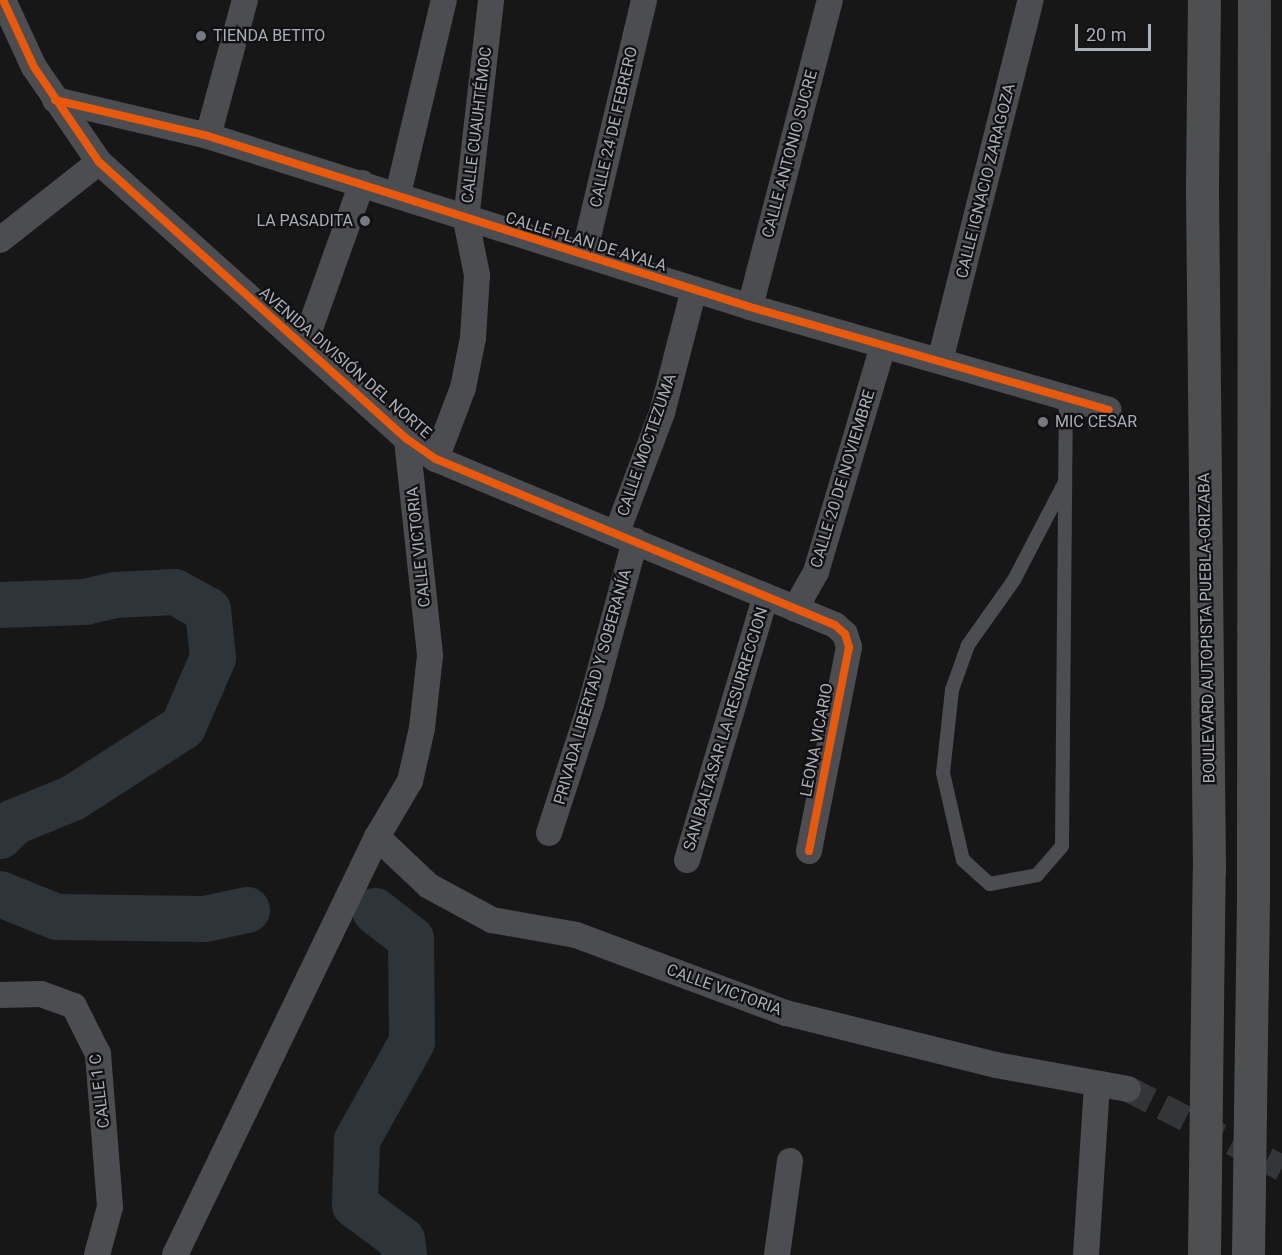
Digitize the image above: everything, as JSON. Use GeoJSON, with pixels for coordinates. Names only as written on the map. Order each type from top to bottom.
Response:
{"type":"FeatureCollection","features":[{"type":"Feature","properties":{"kind":"highway","name":"BOULEVARD AUTOPISTA PUEBLA-ORIZABA"},"geometry":{"type":"LineString","coordinates":[[1203,1255],[1209,871],[1202,165],[1204,0]]}},
{"type":"Feature","properties":{"kind":"highway"},"geometry":{"type":"LineString","coordinates":[[1248,1255],[1254,0]]}},
{"type":"Feature","properties":{"kind":"street","name":"AVENIDA DIVISIÓN DEL NORTE"},"geometry":{"type":"LineString","coordinates":[[3,0],[55,100],[99,162],[408,439],[436,459],[626,536],[765,598],[835,625],[845,634]]}},
{"type":"Feature","properties":{"kind":"street"},"geometry":{"type":"LineString","coordinates":[[16,27],[23,0]]}},
{"type":"Feature","properties":{"kind":"street"},"geometry":{"type":"LineString","coordinates":[[208,136],[245,0]]}},
{"type":"Feature","properties":{"kind":"street"},"geometry":{"type":"LineString","coordinates":[[398,194],[444,0]]}},
{"type":"Feature","properties":{"kind":"street","name":"CALLE CUAUHTÉMOC"},"geometry":{"type":"LineString","coordinates":[[436,459],[463,388],[473,338],[477,274],[466,220],[492,0]]}},
{"type":"Feature","properties":{"kind":"street","name":"CALLE 24 DE FEBRERO"},"geometry":{"type":"LineString","coordinates":[[584,254],[644,0]]}},
{"type":"Feature","properties":{"kind":"street","name":"CALLE ANTONIO SUCRE"},"geometry":{"type":"LineString","coordinates":[[750,307],[830,0]]}},
{"type":"Feature","properties":{"kind":"street","name":"CALLE IGNACIO ZARAGOZA"},"geometry":{"type":"LineString","coordinates":[[940,362],[1031,0]]}},
{"type":"Feature","properties":{"kind":"street","name":"CALLE PLAN DE AYALA"},"geometry":{"type":"LineString","coordinates":[[55,100],[208,136],[398,194],[466,220],[584,254],[750,307],[1066,400],[1109,410]]}},
{"type":"Feature","properties":{"kind":"street"},"geometry":{"type":"LineString","coordinates":[[0,240],[99,162]]}},
{"type":"Feature","properties":{"kind":"street"},"geometry":{"type":"LineString","coordinates":[[304,345],[362,183]]}},
{"type":"Feature","properties":{"kind":"street","name":"CALLE MOCTEZUMA"},"geometry":{"type":"LineString","coordinates":[[626,536],[662,413],[694,289]]}},
{"type":"Feature","properties":{"kind":"street","name":"CALLE 20 DE NOVIEMBRE"},"geometry":{"type":"LineString","coordinates":[[795,609],[816,572],[883,345]]}},
{"type":"Feature","properties":{"kind":"street","name":"CALLE VICTORIA"},"geometry":{"type":"LineString","coordinates":[[174,1255],[377,837],[411,781],[422,728],[430,655],[408,439]]}},
{"type":"Feature","properties":{"kind":"street","name":"PRIVADA LIBERTAD Y SOBERANÍA"},"geometry":{"type":"LineString","coordinates":[[549,833],[591,704],[626,536]]}},
{"type":"Feature","properties":{"kind":"street","name":"SAN BALTASAR LA RESURRECCION"},"geometry":{"type":"LineString","coordinates":[[687,860],[765,598]]}},
{"type":"Feature","properties":{"kind":"street","name":"LEONA VICARIO"},"geometry":{"type":"LineString","coordinates":[[809,851],[849,647],[845,634]]}},
{"type":"Feature","properties":{"kind":"street","name":"CALLE VICTORIA"},"geometry":{"type":"LineString","coordinates":[[377,837],[429,886],[492,920],[576,934],[786,1013],[996,1065],[1128,1089]]}},
{"type":"Feature","properties":{"kind":"street","name":"CALLE 1 C"},"geometry":{"type":"LineString","coordinates":[[0,995],[41,994],[74,1006],[98,1054],[110,1207],[97,1255]]}},
{"type":"Feature","properties":{"kind":"street"},"geometry":{"type":"LineString","coordinates":[[1086,1255],[1097,1084]]}},
{"type":"Feature","properties":{"kind":"street"},"geometry":{"type":"LineString","coordinates":[[777,1255],[790,1161]]}},
{"type":"Feature","properties":{"kind":"lane"},"geometry":{"type":"LineString","coordinates":[[1064,484],[1014,580],[968,645],[952,690],[943,773],[963,860],[990,884],[1037,875],[1062,846],[1066,400]]}},
{"type":"Feature","properties":{"kind":"waterway"},"geometry":{"type":"LineString","coordinates":[[0,605],[85,602],[115,595],[175,592],[208,610],[213,658],[183,727],[73,798],[14,822],[0,836]]}},
{"type":"Feature","properties":{"kind":"waterway"},"geometry":{"type":"LineString","coordinates":[[0,894],[57,917],[205,919],[247,910]]}},
{"type":"Feature","properties":{"kind":"waterway"},"geometry":{"type":"LineString","coordinates":[[375,911],[411,939],[412,1042],[357,1140],[355,1205],[402,1240],[404,1255]]}},
{"type":"Feature","properties":{"kind":"tunnel"},"geometry":{"type":"LineString","coordinates":[[1128,1089],[1282,1168]]}},
{"type":"Feature","properties":{"kind":"cycle path"},"geometry":{"type":"LineString","coordinates":[[3,0],[34,67],[99,162],[407,439],[436,459],[835,625],[845,634],[849,647],[809,851]]}},
{"type":"Feature","properties":{"kind":"cycle path"},"geometry":{"type":"LineString","coordinates":[[55,100],[208,136],[750,307],[1109,410]]}},
{"type":"Feature","properties":{"kind":"place","name":"TIENDA BETITO"},"geometry":{"type":"Point","coordinates":[201,36]}},
{"type":"Feature","properties":{"kind":"place","name":"LA PASADITA"},"geometry":{"type":"Point","coordinates":[365,221]}},
{"type":"Feature","properties":{"kind":"place","name":"MIC CESAR"},"geometry":{"type":"Point","coordinates":[1043,422]}}]}
